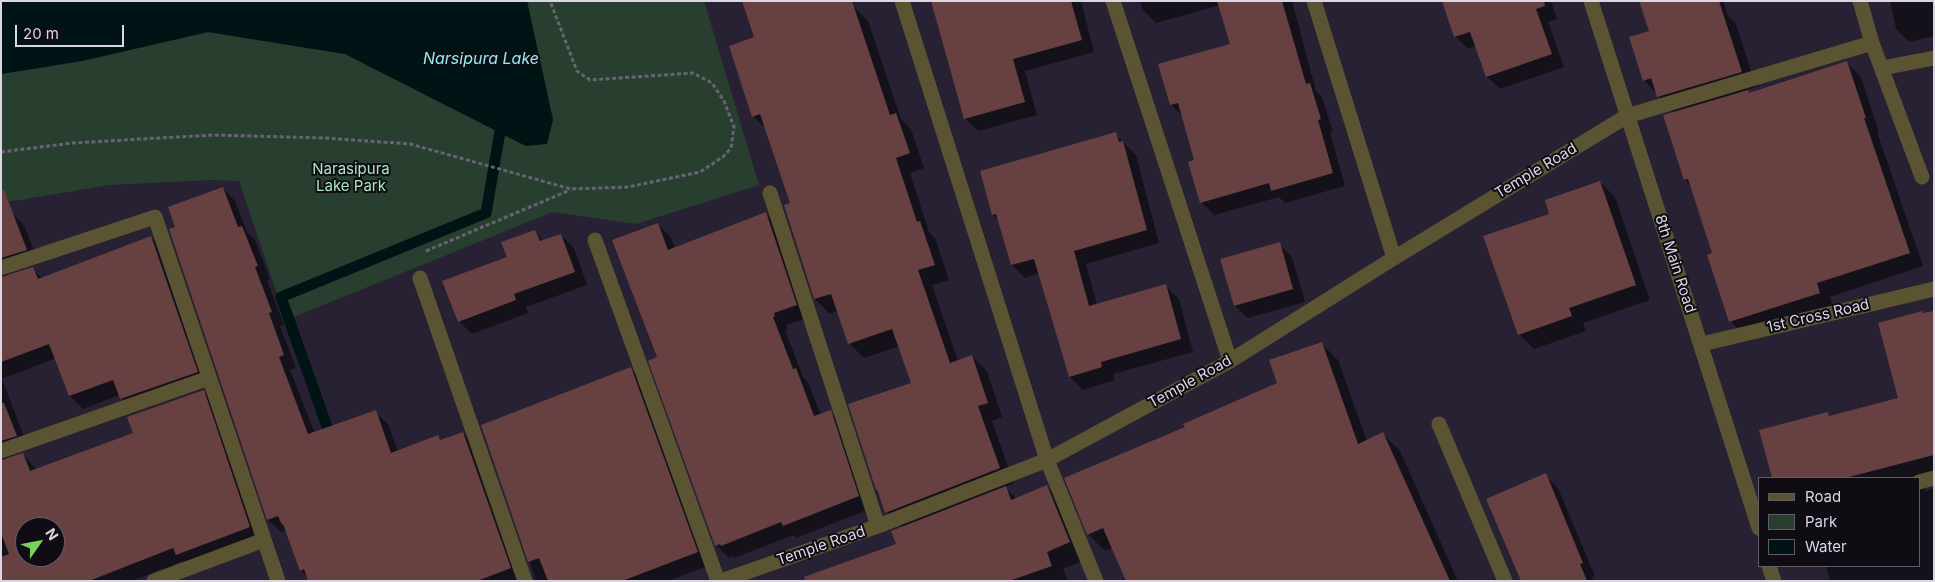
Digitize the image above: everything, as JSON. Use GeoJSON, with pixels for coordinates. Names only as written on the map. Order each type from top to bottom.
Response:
{"type":"FeatureCollection","features":[{"type":"Feature","properties":{"kind":"street"},"geometry":{"type":"LineString","coordinates":[[902,1],[1047,460],[1096,581]]}},
{"type":"Feature","properties":{"kind":"street"},"geometry":{"type":"LineString","coordinates":[[1113,1],[1230,361]]}},
{"type":"Feature","properties":{"kind":"street"},"geometry":{"type":"LineString","coordinates":[[1314,1],[1394,258]]}},
{"type":"Feature","properties":{"kind":"street","name":"8th Main Road"},"geometry":{"type":"LineString","coordinates":[[1591,1],[1758,522]]}},
{"type":"Feature","properties":{"kind":"street"},"geometry":{"type":"LineString","coordinates":[[1860,1],[1872,43],[1922,177]]}},
{"type":"Feature","properties":{"kind":"street","name":"Temple Road"},"geometry":{"type":"LineString","coordinates":[[719,581],[878,526],[1047,460],[1230,361],[1394,258],[1627,116],[1872,43]]}},
{"type":"Feature","properties":{"kind":"street"},"geometry":{"type":"LineString","coordinates":[[1882,68],[1934,58]]}},
{"type":"Feature","properties":{"kind":"street"},"geometry":{"type":"LineString","coordinates":[[770,194],[878,526]]}},
{"type":"Feature","properties":{"kind":"street"},"geometry":{"type":"LineString","coordinates":[[1,268],[155,217],[278,581]]}},
{"type":"Feature","properties":{"kind":"street"},"geometry":{"type":"LineString","coordinates":[[595,240],[719,581]]}},
{"type":"Feature","properties":{"kind":"street"},"geometry":{"type":"LineString","coordinates":[[420,278],[525,581]]}},
{"type":"Feature","properties":{"kind":"street","name":"1st Cross Road"},"geometry":{"type":"LineString","coordinates":[[1702,344],[1934,289]]}},
{"type":"Feature","properties":{"kind":"street"},"geometry":{"type":"LineString","coordinates":[[1,450],[209,378]]}},
{"type":"Feature","properties":{"kind":"street"},"geometry":{"type":"LineString","coordinates":[[1439,424],[1504,581]]}},
{"type":"Feature","properties":{"kind":"street"},"geometry":{"type":"LineString","coordinates":[[1920,482],[1934,478]]}},
{"type":"Feature","properties":{"kind":"street"},"geometry":{"type":"LineString","coordinates":[[154,581],[264,540]]}},
{"type":"Feature","properties":{"kind":"street"},"geometry":{"type":"LineString","coordinates":[[1769,567],[1774,581]]}},
{"type":"Feature","properties":{"kind":"path"},"geometry":{"type":"LineString","coordinates":[[1,152],[72,143],[213,135],[325,138],[410,144],[571,189],[628,187],[700,172],[724,156],[731,148],[734,127],[724,101],[712,83],[693,73],[590,80],[577,72],[550,1]]}},
{"type":"Feature","properties":{"kind":"path"},"geometry":{"type":"LineString","coordinates":[[420,254],[571,189]]}},
{"type":"Feature","properties":{"kind":"green space","name":"Narasipura Lake Park"},"geometry":{"type":"Polygon","coordinates":[[[527,1],[704,1],[759,185],[636,224],[553,212],[286,320],[239,181],[212,180],[109,185],[1,203],[1,74],[82,61],[208,32],[345,54],[526,146],[553,120],[527,1]]]}},
{"type":"Feature","properties":{"kind":"water","name":"Narsipura Lake"},"geometry":{"type":"Polygon","coordinates":[[[1,1],[527,1],[553,120],[547,144],[526,146],[345,54],[208,32],[82,61],[1,74],[1,1]]]}},
{"type":"Feature","properties":{"kind":"building"},"geometry":{"type":"Polygon","coordinates":[[[742,1],[852,1],[890,115],[896,113],[910,153],[896,158],[917,222],[920,221],[935,265],[918,270],[950,363],[972,355],[988,403],[978,406],[1000,468],[885,513],[848,404],[911,383],[892,329],[848,344],[831,294],[814,299],[784,205],[790,203],[760,114],[752,117],[729,46],[754,37],[742,1]]]}},
{"type":"Feature","properties":{"kind":"building"},"geometry":{"type":"Polygon","coordinates":[[[931,1],[1071,1],[1082,40],[1013,59],[1025,102],[964,119],[931,1]]]}},
{"type":"Feature","properties":{"kind":"building"},"geometry":{"type":"Polygon","coordinates":[[[1217,1],[1282,1],[1306,84],[1310,83],[1321,119],[1318,120],[1333,173],[1271,191],[1269,183],[1200,203],[1188,162],[1194,160],[1178,103],[1170,105],[1158,64],[1230,44],[1217,1]]]}},
{"type":"Feature","properties":{"kind":"building"},"geometry":{"type":"Polygon","coordinates":[[[1442,1],[1544,1],[1545,6],[1536,9],[1552,54],[1486,77],[1470,32],[1454,37],[1442,1]]]}},
{"type":"Feature","properties":{"kind":"building"},"geometry":{"type":"Polygon","coordinates":[[[1639,1],[1719,1],[1742,72],[1657,97],[1651,78],[1643,81],[1629,37],[1649,31],[1639,1]]]}},
{"type":"Feature","properties":{"kind":"building"},"geometry":{"type":"Polygon","coordinates":[[[1847,61],[1866,118],[1864,118],[1910,253],[1817,283],[1820,293],[1729,322],[1707,255],[1712,253],[1688,179],[1684,180],[1663,115],[1748,90],[1749,93],[1847,61]]]}},
{"type":"Feature","properties":{"kind":"building"},"geometry":{"type":"Polygon","coordinates":[[[1116,132],[1119,142],[1123,141],[1147,230],[1074,251],[1089,306],[1166,284],[1181,339],[1101,362],[1102,367],[1069,377],[1034,259],[1011,265],[996,214],[992,215],[980,171],[1116,132]]]}},
{"type":"Feature","properties":{"kind":"building"},"geometry":{"type":"Polygon","coordinates":[[[1600,181],[1636,285],[1569,308],[1572,316],[1518,335],[1483,236],[1549,214],[1545,200],[1600,181]]]}},
{"type":"Feature","properties":{"kind":"building"},"geometry":{"type":"Polygon","coordinates":[[[223,187],[238,227],[242,226],[258,266],[255,267],[272,312],[269,313],[284,355],[279,357],[308,434],[376,410],[391,453],[438,435],[440,440],[463,432],[511,568],[477,581],[308,581],[304,569],[300,571],[283,524],[278,516],[267,520],[169,229],[175,227],[168,207],[223,187]]]}},
{"type":"Feature","properties":{"kind":"building"},"geometry":{"type":"Polygon","coordinates":[[[4,190],[27,250],[1,258],[1,191],[4,190]]]}},
{"type":"Feature","properties":{"kind":"building"},"geometry":{"type":"Polygon","coordinates":[[[766,212],[797,305],[774,313],[775,316],[773,317],[793,369],[796,368],[814,416],[831,410],[859,496],[783,526],[781,522],[721,546],[720,544],[715,546],[648,361],[657,357],[612,240],[658,223],[668,250],[766,212]]]}},
{"type":"Feature","properties":{"kind":"building"},"geometry":{"type":"Polygon","coordinates":[[[535,230],[540,241],[561,234],[575,272],[514,294],[516,300],[458,322],[442,281],[507,257],[501,242],[535,230]]]}},
{"type":"Feature","properties":{"kind":"building"},"geometry":{"type":"Polygon","coordinates":[[[151,236],[198,372],[120,399],[113,380],[69,396],[49,344],[1,362],[1,277],[33,267],[38,279],[151,236]]]}},
{"type":"Feature","properties":{"kind":"building"},"geometry":{"type":"Polygon","coordinates":[[[1280,242],[1293,289],[1234,306],[1220,259],[1280,242]]]}},
{"type":"Feature","properties":{"kind":"building"},"geometry":{"type":"Polygon","coordinates":[[[1922,311],[1923,313],[1934,311],[1934,455],[1849,477],[1772,477],[1759,430],[1828,412],[1829,416],[1898,398],[1878,323],[1922,311]]]}},
{"type":"Feature","properties":{"kind":"building"},"geometry":{"type":"Polygon","coordinates":[[[1322,342],[1358,444],[1383,432],[1450,581],[1126,581],[1103,528],[1087,535],[1064,478],[1185,427],[1183,424],[1277,383],[1269,360],[1322,342]]]}},
{"type":"Feature","properties":{"kind":"building"},"geometry":{"type":"Polygon","coordinates":[[[631,367],[698,552],[622,581],[548,581],[539,558],[528,562],[481,425],[631,367]]]}},
{"type":"Feature","properties":{"kind":"building"},"geometry":{"type":"Polygon","coordinates":[[[204,390],[250,527],[176,555],[173,548],[89,581],[1,581],[1,557],[9,554],[1,533],[1,460],[23,453],[30,471],[133,433],[127,417],[204,390]]]}},
{"type":"Feature","properties":{"kind":"building"},"geometry":{"type":"Polygon","coordinates":[[[1,403],[4,403],[17,436],[1,441],[1,403]]]}},
{"type":"Feature","properties":{"kind":"building"},"geometry":{"type":"Polygon","coordinates":[[[1546,473],[1583,563],[1580,564],[1587,581],[1521,581],[1486,499],[1546,473]]]}},
{"type":"Feature","properties":{"kind":"building"},"geometry":{"type":"Polygon","coordinates":[[[1047,485],[1070,542],[1047,552],[1052,566],[1009,581],[805,581],[804,577],[896,544],[891,531],[1006,486],[1011,500],[1047,485]]]}},
{"type":"Feature","properties":{"kind":"waterway"},"geometry":{"type":"LineString","coordinates":[[332,441],[281,297],[486,213],[502,120]]}}]}
